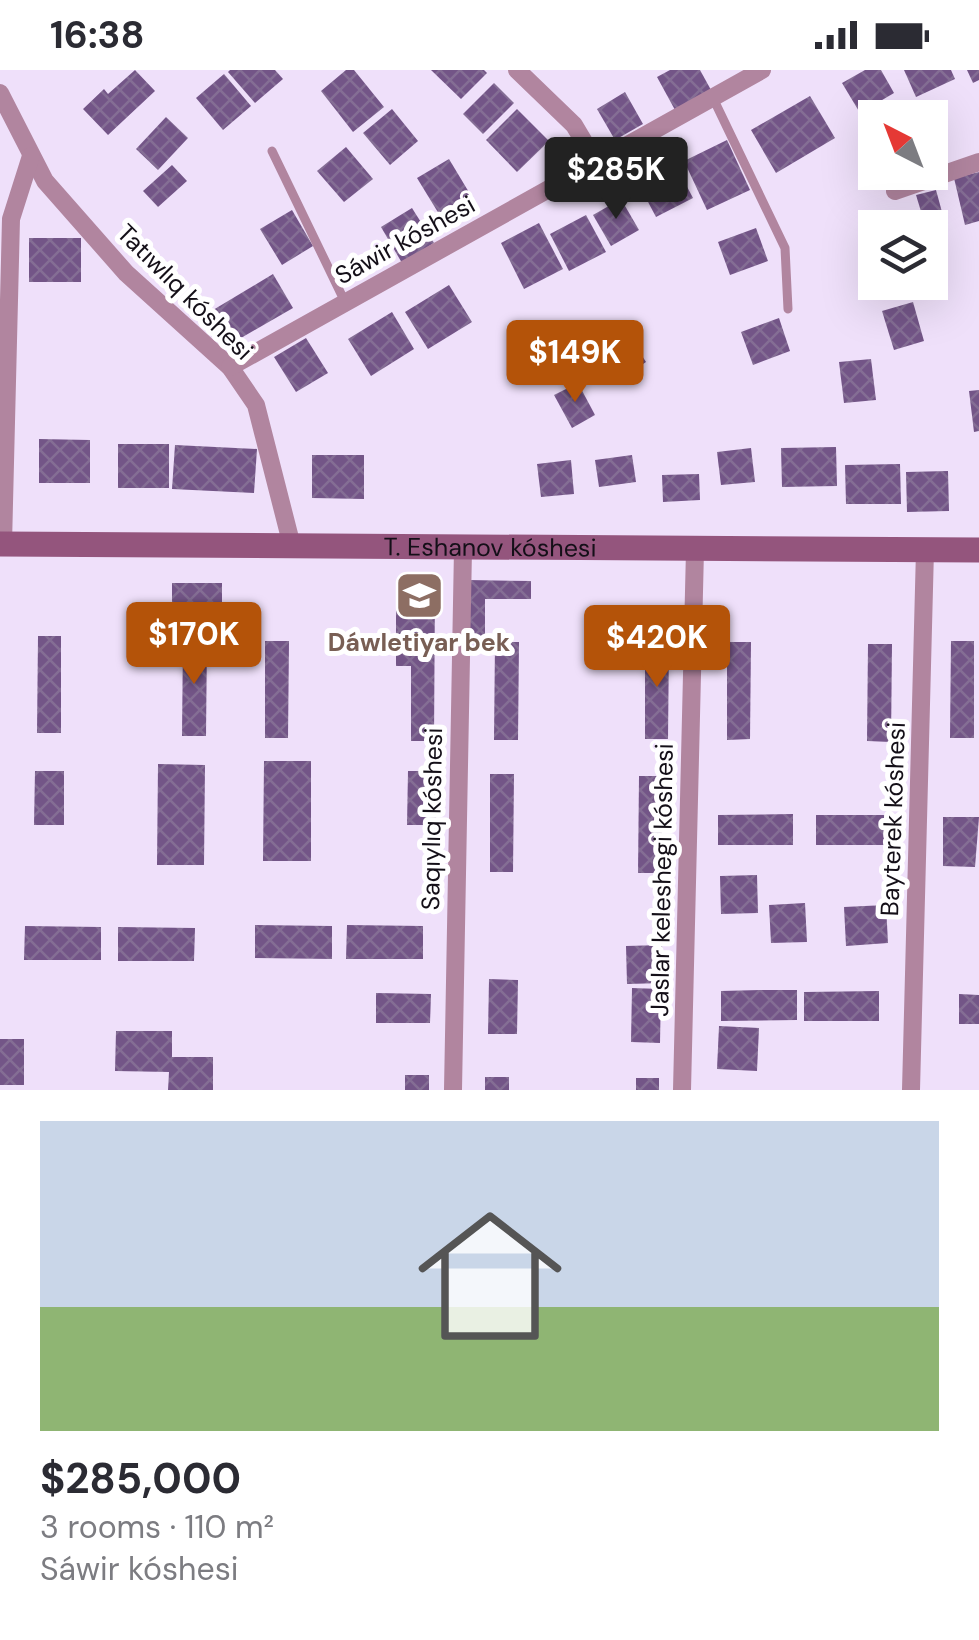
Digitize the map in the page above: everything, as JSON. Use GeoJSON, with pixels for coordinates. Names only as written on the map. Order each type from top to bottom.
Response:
{"type":"FeatureCollection","features":[{"type":"Feature","properties":{"kind":"main road","name":"T. Eshanov kóshesi"},"geometry":{"type":"LineString","coordinates":[[1,544],[979,550]]}},
{"type":"Feature","properties":{"kind":"street"},"geometry":{"type":"LineString","coordinates":[[517,70],[574,125],[596,162]]}},
{"type":"Feature","properties":{"kind":"street","name":"Sáwir kóshesi"},"geometry":{"type":"LineString","coordinates":[[230,367],[762,70]]}},
{"type":"Feature","properties":{"kind":"street","name":"Tatıwlıq kóshesi"},"geometry":{"type":"LineString","coordinates":[[0,93],[45,181],[126,273],[230,367],[256,405],[292,546]]}},
{"type":"Feature","properties":{"kind":"street"},"geometry":{"type":"LineString","coordinates":[[1,544],[12,218],[30,156]]}},
{"type":"Feature","properties":{"kind":"street"},"geometry":{"type":"LineString","coordinates":[[895,191],[979,162]]}},
{"type":"Feature","properties":{"kind":"street","name":"Saqıylıq kóshesi"},"geometry":{"type":"LineString","coordinates":[[453,1090],[463,549]]}},
{"type":"Feature","properties":{"kind":"street","name":"Jaslar keleshegi kóshesi"},"geometry":{"type":"LineString","coordinates":[[682,1090],[696,550]]}},
{"type":"Feature","properties":{"kind":"street","name":"Bayterek kóshesi"},"geometry":{"type":"LineString","coordinates":[[911,1090],[925,550]]}},
{"type":"Feature","properties":{"kind":"lane"},"geometry":{"type":"LineString","coordinates":[[713,97],[785,248],[788,308]]}},
{"type":"Feature","properties":{"kind":"lane"},"geometry":{"type":"LineString","coordinates":[[272,151],[345,302]]}},
{"type":"Feature","properties":{"kind":"building"},"geometry":{"type":"Polygon","coordinates":[[[135,70],[155,91],[108,135],[83,109],[104,89],[108,94],[135,70]]]}},
{"type":"Feature","properties":{"kind":"building"},"geometry":{"type":"Polygon","coordinates":[[[230,70],[275,70],[283,79],[255,103],[230,70]]]}},
{"type":"Feature","properties":{"kind":"building"},"geometry":{"type":"Polygon","coordinates":[[[346,70],[354,70],[384,107],[353,132],[321,91],[346,70]]]}},
{"type":"Feature","properties":{"kind":"building"},"geometry":{"type":"Polygon","coordinates":[[[431,70],[484,70],[487,73],[461,99],[431,70]]]}},
{"type":"Feature","properties":{"kind":"building"},"geometry":{"type":"Polygon","coordinates":[[[670,70],[700,70],[711,90],[675,110],[657,77],[670,70]]]}},
{"type":"Feature","properties":{"kind":"building"},"geometry":{"type":"Polygon","coordinates":[[[865,70],[881,70],[894,93],[882,100],[858,100],[858,110],[842,83],[865,70]]]}},
{"type":"Feature","properties":{"kind":"building"},"geometry":{"type":"Polygon","coordinates":[[[904,70],[951,70],[955,79],[916,97],[904,70]]]}},
{"type":"Feature","properties":{"kind":"building"},"geometry":{"type":"Polygon","coordinates":[[[967,70],[979,70],[979,80],[973,83],[967,70]]]}},
{"type":"Feature","properties":{"kind":"building"},"geometry":{"type":"Polygon","coordinates":[[[224,74],[251,106],[223,130],[196,98],[224,74]]]}},
{"type":"Feature","properties":{"kind":"building"},"geometry":{"type":"Polygon","coordinates":[[[494,83],[514,103],[483,134],[463,114],[494,83]]]}},
{"type":"Feature","properties":{"kind":"building"},"geometry":{"type":"Polygon","coordinates":[[[625,92],[643,124],[615,140],[597,109],[625,92]]]}},
{"type":"Feature","properties":{"kind":"building"},"geometry":{"type":"Polygon","coordinates":[[[810,96],[835,138],[776,173],[751,130],[810,96]]]}},
{"type":"Feature","properties":{"kind":"building"},"geometry":{"type":"Polygon","coordinates":[[[392,109],[418,141],[390,165],[363,133],[392,109]]]}},
{"type":"Feature","properties":{"kind":"building"},"geometry":{"type":"Polygon","coordinates":[[[517,109],[549,141],[517,172],[486,140],[517,109]]]}},
{"type":"Feature","properties":{"kind":"building"},"geometry":{"type":"Polygon","coordinates":[[[166,117],[188,138],[158,170],[136,149],[166,117]]]}},
{"type":"Feature","properties":{"kind":"building"},"geometry":{"type":"Polygon","coordinates":[[[727,140],[750,190],[707,210],[684,161],[727,140]]]}},
{"type":"Feature","properties":{"kind":"building"},"geometry":{"type":"Polygon","coordinates":[[[346,147],[373,179],[344,202],[317,171],[346,147]]]}},
{"type":"Feature","properties":{"kind":"building"},"geometry":{"type":"Polygon","coordinates":[[[449,159],[470,194],[439,214],[417,178],[449,159]]]}},
{"type":"Feature","properties":{"kind":"building"},"geometry":{"type":"Polygon","coordinates":[[[172,165],[187,181],[158,207],[143,191],[172,165]]]}},
{"type":"Feature","properties":{"kind":"building"},"geometry":{"type":"Polygon","coordinates":[[[676,166],[693,198],[656,217],[639,185],[676,166]]]}},
{"type":"Feature","properties":{"kind":"building"},"geometry":{"type":"Polygon","coordinates":[[[979,172],[979,221],[965,225],[954,178],[979,172]]]}},
{"type":"Feature","properties":{"kind":"building"},"geometry":{"type":"Polygon","coordinates":[[[936,190],[941,210],[921,210],[916,195],[936,190]]]}},
{"type":"Feature","properties":{"kind":"building"},"geometry":{"type":"Polygon","coordinates":[[[621,199],[639,230],[611,246],[593,215],[621,199]]]}},
{"type":"Feature","properties":{"kind":"building"},"geometry":{"type":"Polygon","coordinates":[[[412,208],[434,243],[402,263],[381,227],[412,208]]]}},
{"type":"Feature","properties":{"kind":"building"},"geometry":{"type":"Polygon","coordinates":[[[292,210],[313,246],[282,265],[260,229],[292,210]]]}},
{"type":"Feature","properties":{"kind":"building"},"geometry":{"type":"Polygon","coordinates":[[[586,215],[606,252],[569,271],[550,234],[586,215]]]}},
{"type":"Feature","properties":{"kind":"building"},"geometry":{"type":"Polygon","coordinates":[[[539,223],[563,269],[524,289],[501,243],[539,223]]]}},
{"type":"Feature","properties":{"kind":"building"},"geometry":{"type":"Polygon","coordinates":[[[756,228],[768,261],[730,275],[718,242],[756,228]]]}},
{"type":"Feature","properties":{"kind":"building"},"geometry":{"type":"Polygon","coordinates":[[[29,238],[81,238],[81,282],[29,282],[29,238]]]}},
{"type":"Feature","properties":{"kind":"building"},"geometry":{"type":"Polygon","coordinates":[[[273,274],[293,308],[222,349],[203,316],[273,274]]]}},
{"type":"Feature","properties":{"kind":"building"},"geometry":{"type":"Polygon","coordinates":[[[449,285],[472,322],[428,349],[405,312],[449,285]]]}},
{"type":"Feature","properties":{"kind":"building"},"geometry":{"type":"Polygon","coordinates":[[[913,302],[924,341],[894,350],[882,311],[913,302]]]}},
{"type":"Feature","properties":{"kind":"building"},"geometry":{"type":"Polygon","coordinates":[[[392,312],[414,349],[371,376],[348,339],[392,312]]]}},
{"type":"Feature","properties":{"kind":"building"},"geometry":{"type":"Polygon","coordinates":[[[779,318],[790,351],[753,365],[741,332],[779,318]]]}},
{"type":"Feature","properties":{"kind":"building"},"geometry":{"type":"Polygon","coordinates":[[[587,330],[605,362],[582,375],[564,342],[587,330]]]}},
{"type":"Feature","properties":{"kind":"building"},"geometry":{"type":"Polygon","coordinates":[[[626,331],[646,362],[624,377],[603,345],[626,331]]]}},
{"type":"Feature","properties":{"kind":"building"},"geometry":{"type":"Polygon","coordinates":[[[306,338],[328,373],[296,392],[274,357],[306,338]]]}},
{"type":"Feature","properties":{"kind":"building"},"geometry":{"type":"Polygon","coordinates":[[[871,359],[876,400],[844,403],[839,362],[871,359]]]}},
{"type":"Feature","properties":{"kind":"building"},"geometry":{"type":"Polygon","coordinates":[[[578,383],[595,415],[572,428],[554,395],[578,383]]]}},
{"type":"Feature","properties":{"kind":"building"},"geometry":{"type":"Polygon","coordinates":[[[979,390],[979,431],[974,432],[969,391],[979,390]]]}},
{"type":"Feature","properties":{"kind":"building"},"geometry":{"type":"Polygon","coordinates":[[[39,439],[90,440],[90,483],[39,483],[39,439]]]}},
{"type":"Feature","properties":{"kind":"building"},"geometry":{"type":"Polygon","coordinates":[[[118,444],[169,444],[169,488],[118,488],[118,444]]]}},
{"type":"Feature","properties":{"kind":"building"},"geometry":{"type":"Polygon","coordinates":[[[175,445],[257,449],[254,493],[172,489],[175,445]]]}},
{"type":"Feature","properties":{"kind":"building"},"geometry":{"type":"Polygon","coordinates":[[[836,447],[837,486],[782,487],[781,448],[836,447]]]}},
{"type":"Feature","properties":{"kind":"building"},"geometry":{"type":"Polygon","coordinates":[[[751,448],[755,482],[721,485],[717,452],[751,448]]]}},
{"type":"Feature","properties":{"kind":"building"},"geometry":{"type":"Polygon","coordinates":[[[312,455],[364,455],[364,499],[312,498],[312,455]]]}},
{"type":"Feature","properties":{"kind":"building"},"geometry":{"type":"Polygon","coordinates":[[[632,455],[636,482],[599,487],[595,460],[632,455]]]}},
{"type":"Feature","properties":{"kind":"building"},"geometry":{"type":"Polygon","coordinates":[[[571,460],[574,494],[541,497],[537,464],[571,460]]]}},
{"type":"Feature","properties":{"kind":"building"},"geometry":{"type":"Polygon","coordinates":[[[900,464],[901,504],[846,504],[845,465],[900,464]]]}},
{"type":"Feature","properties":{"kind":"building"},"geometry":{"type":"Polygon","coordinates":[[[948,471],[949,511],[907,512],[906,472],[948,471]]]}},
{"type":"Feature","properties":{"kind":"building"},"geometry":{"type":"Polygon","coordinates":[[[699,474],[700,500],[663,502],[662,475],[699,474]]]}},
{"type":"Feature","properties":{"kind":"building"},"geometry":{"type":"Polygon","coordinates":[[[467,580],[531,581],[531,599],[485,599],[485,636],[467,636],[467,580]]]}},
{"type":"Feature","properties":{"kind":"building"},"geometry":{"type":"Polygon","coordinates":[[[172,583],[222,583],[222,631],[172,631],[172,583]]]}},
{"type":"Feature","properties":{"kind":"building"},"geometry":{"type":"Polygon","coordinates":[[[405,583],[435,583],[434,741],[411,741],[411,666],[396,666],[396,602],[404,602],[405,583]]]}},
{"type":"Feature","properties":{"kind":"building"},"geometry":{"type":"Polygon","coordinates":[[[38,636],[61,636],[61,733],[37,733],[38,636]]]}},
{"type":"Feature","properties":{"kind":"building"},"geometry":{"type":"Polygon","coordinates":[[[183,638],[207,639],[206,736],[182,736],[183,638]]]}},
{"type":"Feature","properties":{"kind":"building"},"geometry":{"type":"Polygon","coordinates":[[[265,641],[289,641],[288,738],[265,738],[265,641]]]}},
{"type":"Feature","properties":{"kind":"building"},"geometry":{"type":"Polygon","coordinates":[[[645,641],[669,641],[668,739],[645,739],[645,641]]]}},
{"type":"Feature","properties":{"kind":"building"},"geometry":{"type":"Polygon","coordinates":[[[951,641],[974,641],[974,738],[950,738],[951,641]]]}},
{"type":"Feature","properties":{"kind":"building"},"geometry":{"type":"Polygon","coordinates":[[[495,642],[519,642],[518,740],[494,740],[495,642]]]}},
{"type":"Feature","properties":{"kind":"building"},"geometry":{"type":"Polygon","coordinates":[[[727,642],[751,642],[750,739],[727,740],[727,642]]]}},
{"type":"Feature","properties":{"kind":"building"},"geometry":{"type":"Polygon","coordinates":[[[868,644],[892,644],[891,742],[867,741],[868,644]]]}},
{"type":"Feature","properties":{"kind":"building"},"geometry":{"type":"Polygon","coordinates":[[[264,761],[311,761],[311,861],[263,861],[264,761]]]}},
{"type":"Feature","properties":{"kind":"building"},"geometry":{"type":"Polygon","coordinates":[[[158,764],[205,765],[204,865],[157,865],[158,764]]]}},
{"type":"Feature","properties":{"kind":"building"},"geometry":{"type":"Polygon","coordinates":[[[35,771],[64,771],[64,825],[34,825],[35,771]]]}},
{"type":"Feature","properties":{"kind":"building"},"geometry":{"type":"Polygon","coordinates":[[[408,771],[437,771],[436,825],[407,825],[408,771]]]}},
{"type":"Feature","properties":{"kind":"building"},"geometry":{"type":"Polygon","coordinates":[[[490,774],[514,774],[513,872],[490,872],[490,774]]]}},
{"type":"Feature","properties":{"kind":"building"},"geometry":{"type":"Polygon","coordinates":[[[639,776],[662,776],[662,873],[638,873],[639,776]]]}},
{"type":"Feature","properties":{"kind":"building"},"geometry":{"type":"Polygon","coordinates":[[[793,814],[793,845],[718,845],[718,815],[793,814]]]}},
{"type":"Feature","properties":{"kind":"building"},"geometry":{"type":"Polygon","coordinates":[[[816,815],[892,815],[892,845],[816,845],[816,815]]]}},
{"type":"Feature","properties":{"kind":"building"},"geometry":{"type":"Polygon","coordinates":[[[943,817],[979,817],[975,867],[943,866],[943,817]]]}},
{"type":"Feature","properties":{"kind":"building"},"geometry":{"type":"Polygon","coordinates":[[[757,875],[758,913],[721,914],[720,876],[757,875]]]}},
{"type":"Feature","properties":{"kind":"building"},"geometry":{"type":"Polygon","coordinates":[[[805,903],[807,942],[771,943],[769,905],[805,903]]]}},
{"type":"Feature","properties":{"kind":"building"},"geometry":{"type":"Polygon","coordinates":[[[886,905],[888,943],[846,946],[844,907],[886,905]]]}},
{"type":"Feature","properties":{"kind":"building"},"geometry":{"type":"Polygon","coordinates":[[[255,925],[332,926],[332,959],[255,958],[255,925]]]}},
{"type":"Feature","properties":{"kind":"building"},"geometry":{"type":"Polygon","coordinates":[[[347,925],[423,926],[423,959],[346,959],[347,925]]]}},
{"type":"Feature","properties":{"kind":"building"},"geometry":{"type":"Polygon","coordinates":[[[25,926],[101,927],[101,960],[24,960],[25,926]]]}},
{"type":"Feature","properties":{"kind":"building"},"geometry":{"type":"Polygon","coordinates":[[[118,927],[195,928],[194,961],[118,961],[118,927]]]}},
{"type":"Feature","properties":{"kind":"building"},"geometry":{"type":"Polygon","coordinates":[[[662,945],[664,983],[627,984],[626,946],[662,945]]]}},
{"type":"Feature","properties":{"kind":"building"},"geometry":{"type":"Polygon","coordinates":[[[489,979],[518,980],[517,1034],[488,1034],[489,979]]]}},
{"type":"Feature","properties":{"kind":"building"},"geometry":{"type":"Polygon","coordinates":[[[632,988],[661,989],[660,1043],[631,1042],[632,988]]]}},
{"type":"Feature","properties":{"kind":"building"},"geometry":{"type":"Polygon","coordinates":[[[797,990],[797,1020],[721,1021],[721,991],[797,990]]]}},
{"type":"Feature","properties":{"kind":"building"},"geometry":{"type":"Polygon","coordinates":[[[879,991],[879,1021],[804,1021],[804,992],[879,991]]]}},
{"type":"Feature","properties":{"kind":"building"},"geometry":{"type":"Polygon","coordinates":[[[376,993],[431,994],[430,1023],[376,1023],[376,993]]]}},
{"type":"Feature","properties":{"kind":"building"},"geometry":{"type":"Polygon","coordinates":[[[959,994],[979,995],[979,1024],[959,1024],[959,994]]]}},
{"type":"Feature","properties":{"kind":"building"},"geometry":{"type":"Polygon","coordinates":[[[719,1026],[759,1028],[757,1071],[717,1069],[719,1026]]]}},
{"type":"Feature","properties":{"kind":"building"},"geometry":{"type":"Polygon","coordinates":[[[116,1031],[172,1031],[172,1057],[213,1057],[213,1090],[168,1090],[169,1072],[115,1071],[116,1031]]]}},
{"type":"Feature","properties":{"kind":"building"},"geometry":{"type":"Polygon","coordinates":[[[0,1039],[24,1039],[24,1085],[0,1085],[0,1039]]]}},
{"type":"Feature","properties":{"kind":"building"},"geometry":{"type":"Polygon","coordinates":[[[405,1075],[429,1075],[429,1090],[405,1090],[405,1075]]]}},
{"type":"Feature","properties":{"kind":"building"},"geometry":{"type":"Polygon","coordinates":[[[485,1077],[509,1077],[509,1090],[485,1090],[485,1077]]]}},
{"type":"Feature","properties":{"kind":"building"},"geometry":{"type":"Polygon","coordinates":[[[636,1078],[659,1078],[659,1090],[636,1090],[636,1078]]]}},
{"type":"Feature","properties":{"kind":"place","name":"Dáwletiyar bek"},"geometry":{"type":"Point","coordinates":[419,596]}}]}
